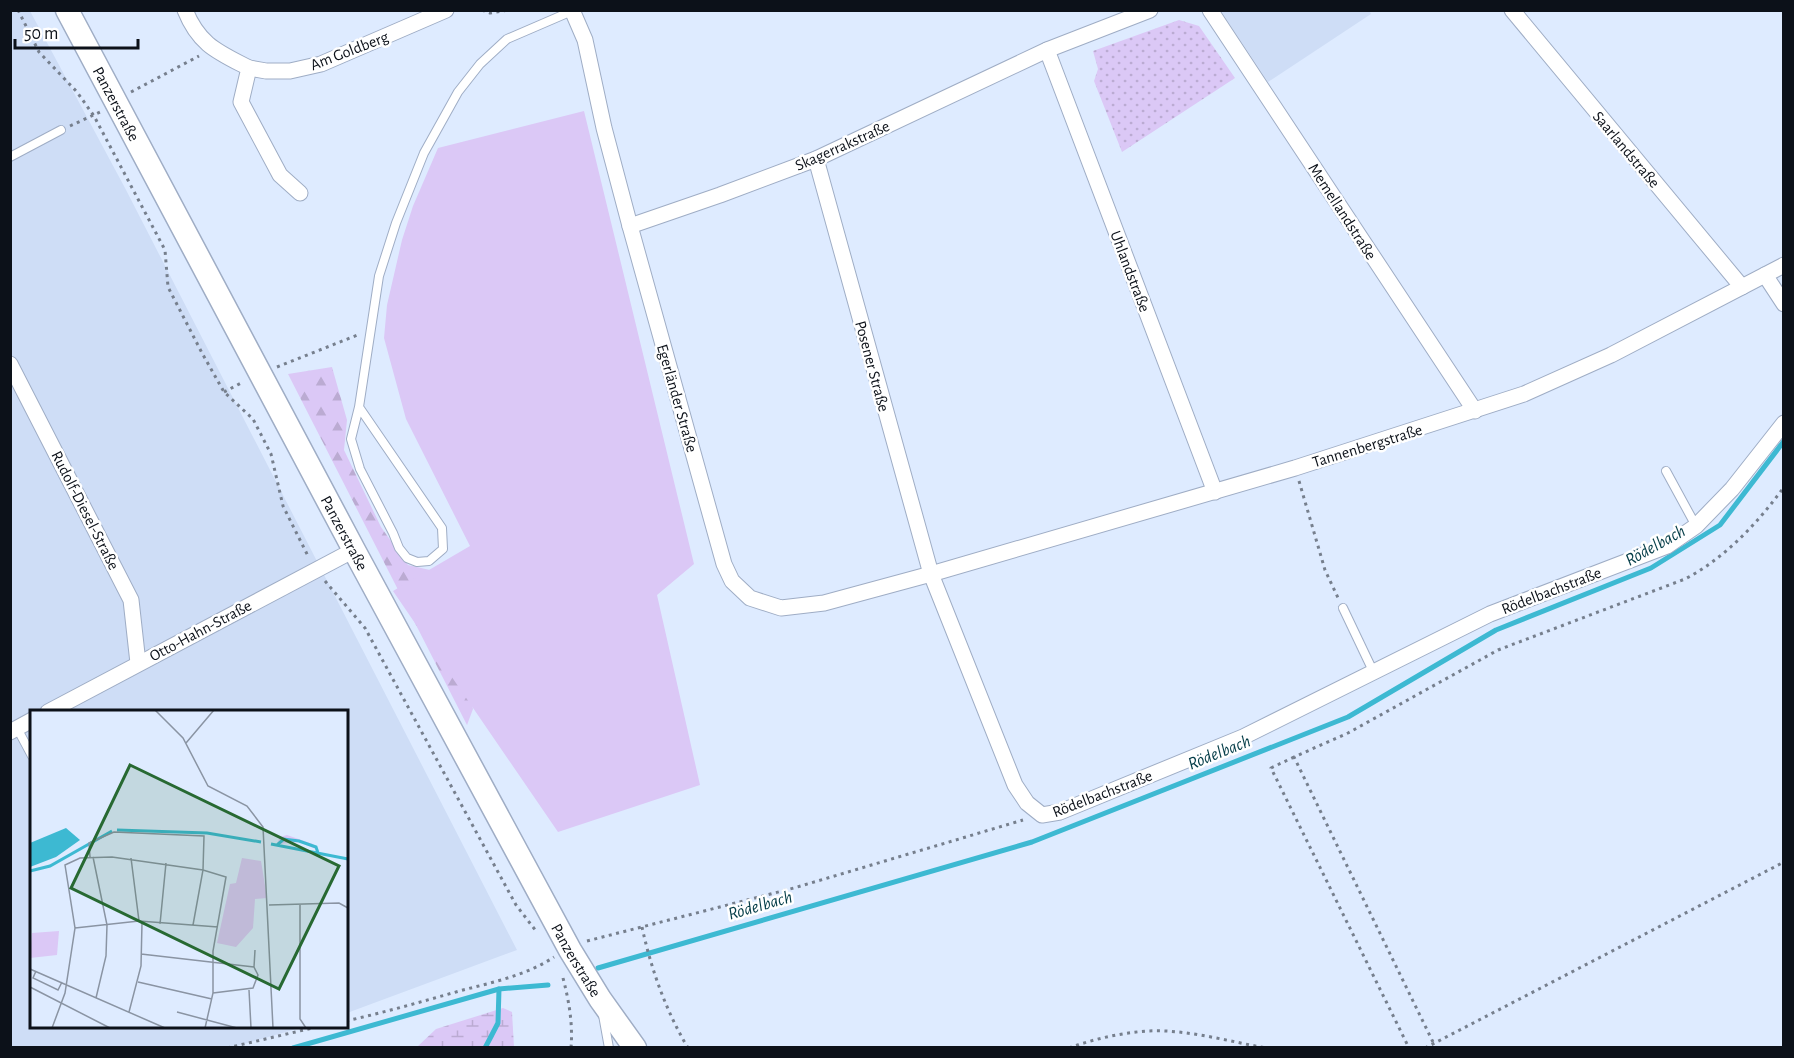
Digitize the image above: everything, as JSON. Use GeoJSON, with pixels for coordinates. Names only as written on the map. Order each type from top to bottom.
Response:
{"type":"FeatureCollection","features":[{"type":"Feature","properties":{"kind":"main road","name":"Panzerstraße"},"geometry":{"type":"LineString","coordinates":[[67,10],[354,550],[558,955],[600,999],[635,1047]]}},
{"type":"Feature","properties":{"kind":"street","name":"Am Goldberg"},"geometry":{"type":"LineString","coordinates":[[185,10],[191,26],[212,49],[249,68],[266,71],[290,71],[321,64],[446,10]]}},
{"type":"Feature","properties":{"kind":"street","name":"Egerländer Straße"},"geometry":{"type":"LineString","coordinates":[[572,10],[585,40],[604,128],[630,226],[724,564],[732,581],[750,598],[781,608],[824,603],[931,574]]}},
{"type":"Feature","properties":{"kind":"street","name":"Skagerrakstraße"},"geometry":{"type":"LineString","coordinates":[[630,226],[816,159],[1047,50],[1150,10]]}},
{"type":"Feature","properties":{"kind":"street","name":"Memellandstraße"},"geometry":{"type":"LineString","coordinates":[[1210,10],[1475,411]]}},
{"type":"Feature","properties":{"kind":"street","name":"Saarlandstraße"},"geometry":{"type":"LineString","coordinates":[[1512,10],[1742,287]]}},
{"type":"Feature","properties":{"kind":"street","name":"Uhlandstraße"},"geometry":{"type":"LineString","coordinates":[[1047,50],[1215,492]]}},
{"type":"Feature","properties":{"kind":"street"},"geometry":{"type":"LineString","coordinates":[[249,68],[241,102],[280,175],[300,193]]}},
{"type":"Feature","properties":{"kind":"street","name":"Posener Straße"},"geometry":{"type":"LineString","coordinates":[[816,159],[931,574]]}},
{"type":"Feature","properties":{"kind":"street","name":"Tannenbergstraße"},"geometry":{"type":"LineString","coordinates":[[931,574],[1295,468],[1524,394],[1611,355],[1784,265]]}},
{"type":"Feature","properties":{"kind":"street"},"geometry":{"type":"LineString","coordinates":[[1765,275],[1784,304]]}},
{"type":"Feature","properties":{"kind":"street","name":"Rudolf-Diesel-Straße"},"geometry":{"type":"LineString","coordinates":[[10,364],[131,600],[138,663]]}},
{"type":"Feature","properties":{"kind":"street","name":"Rödelbachstraße"},"geometry":{"type":"LineString","coordinates":[[931,574],[1015,785],[1027,803],[1042,815],[1060,812],[1243,737],[1490,614],[1667,546],[1696,526],[1732,489],[1784,423]]}},
{"type":"Feature","properties":{"kind":"street","name":"Otto-Hahn-Straße"},"geometry":{"type":"LineString","coordinates":[[50,710],[354,550]]}},
{"type":"Feature","properties":{"kind":"street"},"geometry":{"type":"LineString","coordinates":[[14,730],[30,721]]}},
{"type":"Feature","properties":{"kind":"lane"},"geometry":{"type":"LineString","coordinates":[[359,407],[442,528],[443,549],[429,561],[417,562],[407,558],[399,548],[360,469],[351,439],[359,407],[379,276],[396,223],[424,153],[458,92],[480,64],[507,39],[572,10]]}},
{"type":"Feature","properties":{"kind":"lane"},"geometry":{"type":"LineString","coordinates":[[10,157],[60,130]]}},
{"type":"Feature","properties":{"kind":"lane"},"geometry":{"type":"LineString","coordinates":[[1666,471],[1696,526]]}},
{"type":"Feature","properties":{"kind":"lane"},"geometry":{"type":"LineString","coordinates":[[1343,608],[1373,671]]}},
{"type":"Feature","properties":{"kind":"lane"},"geometry":{"type":"LineString","coordinates":[[14,730],[30,753]]}},
{"type":"Feature","properties":{"kind":"lane"},"geometry":{"type":"LineString","coordinates":[[600,999],[609,1047]]}},
{"type":"Feature","properties":{"kind":"path"},"geometry":{"type":"LineString","coordinates":[[18,10],[39,52],[77,92],[94,116],[165,250],[168,287],[224,392],[254,419],[271,454],[283,506],[315,570],[365,628],[516,905],[536,931]]}},
{"type":"Feature","properties":{"kind":"path"},"geometry":{"type":"LineString","coordinates":[[482,10],[489,13],[508,10]]}},
{"type":"Feature","properties":{"kind":"path"},"geometry":{"type":"LineString","coordinates":[[60,130],[94,116],[116,100],[212,49]]}},
{"type":"Feature","properties":{"kind":"path"},"geometry":{"type":"LineString","coordinates":[[224,392],[261,373],[372,329]]}},
{"type":"Feature","properties":{"kind":"path"},"geometry":{"type":"LineString","coordinates":[[1295,468],[1325,570],[1343,608]]}},
{"type":"Feature","properties":{"kind":"path"},"geometry":{"type":"LineString","coordinates":[[1409,1047],[1271,768],[1348,733],[1498,650],[1707,568],[1749,530],[1784,487]]}},
{"type":"Feature","properties":{"kind":"path"},"geometry":{"type":"LineString","coordinates":[[1294,757],[1433,1042]]}},
{"type":"Feature","properties":{"kind":"path"},"geometry":{"type":"LineString","coordinates":[[348,1021],[516,975],[541,966],[586,942],[794,888],[1042,815]]}},
{"type":"Feature","properties":{"kind":"path"},"geometry":{"type":"LineString","coordinates":[[1425,1047],[1784,862]]}},
{"type":"Feature","properties":{"kind":"path"},"geometry":{"type":"LineString","coordinates":[[642,927],[651,961],[672,1020],[688,1047]]}},
{"type":"Feature","properties":{"kind":"path"},"geometry":{"type":"LineString","coordinates":[[562,974],[568,999],[571,1047]]}},
{"type":"Feature","properties":{"kind":"path"},"geometry":{"type":"LineString","coordinates":[[227,1047],[312,1028]]}},
{"type":"Feature","properties":{"kind":"path"},"geometry":{"type":"LineString","coordinates":[[1069,1047],[1098,1038],[1146,1031],[1172,1032],[1266,1047]]}},
{"type":"Feature","properties":{"kind":"shaded area"},"geometry":{"type":"Polygon","coordinates":[[[1369,10],[1371,14],[1268,82],[1221,11],[1369,10]]]}},
{"type":"Feature","properties":{"kind":"shaded area"},"geometry":{"type":"Polygon","coordinates":[[[10,11],[30,11],[125,188],[517,950],[348,1013],[348,710],[30,710],[30,1028],[300,1028],[233,1047],[11,1047],[10,11]]]}},
{"type":"Feature","properties":{"kind":"green space"},"geometry":{"type":"Polygon","coordinates":[[[1179,20],[1199,26],[1235,78],[1122,152],[1094,81],[1098,69],[1093,51],[1179,20]]]}},
{"type":"Feature","properties":{"kind":"green space"},"geometry":{"type":"Polygon","coordinates":[[[584,111],[694,564],[657,595],[700,785],[558,832],[393,591],[470,546],[406,419],[384,338],[387,305],[402,240],[413,206],[438,148],[584,111]]]}},
{"type":"Feature","properties":{"kind":"green space"},"geometry":{"type":"Polygon","coordinates":[[[332,367],[347,420],[344,450],[381,527],[408,565],[443,573],[473,709],[467,725],[288,374],[332,367]]]}},
{"type":"Feature","properties":{"kind":"green space"},"geometry":{"type":"Polygon","coordinates":[[[503,1008],[512,1012],[514,1047],[417,1047],[436,1029],[503,1008]]]}},
{"type":"Feature","properties":{"kind":"waterway","name":"Rödelbach"},"geometry":{"type":"LineString","coordinates":[[598,968],[1032,842],[1348,717],[1496,630],[1651,568],[1720,525],[1784,441]]}},
{"type":"Feature","properties":{"kind":"waterway","name":"Rödelbach"},"geometry":{"type":"LineString","coordinates":[[293,1048],[499,989],[548,985]]}},
{"type":"Feature","properties":{"kind":"waterway"},"geometry":{"type":"LineString","coordinates":[[485,1048],[498,1023],[499,989]]}}]}
